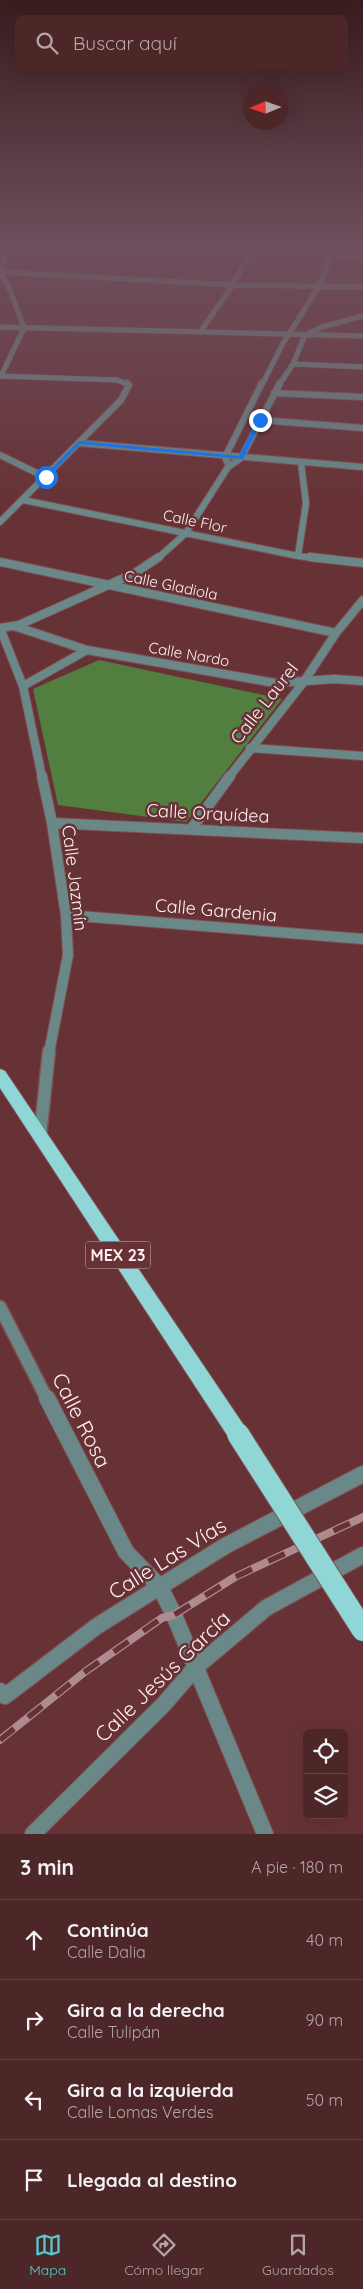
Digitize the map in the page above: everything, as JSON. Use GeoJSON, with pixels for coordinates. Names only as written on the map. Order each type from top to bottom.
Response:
{"type":"FeatureCollection","features":[{"type":"Feature","properties":{"kind":"highway","name":"MEX 23"},"geometry":{"type":"LineString","coordinates":[[0,1075],[238,1434],[363,1630]]}},
{"type":"Feature","properties":{"kind":"street"},"geometry":{"type":"LineString","coordinates":[[0,522],[121,400],[129,385],[126,382],[1,376],[22,332]]}},
{"type":"Feature","properties":{"kind":"street"},"geometry":{"type":"LineString","coordinates":[[182,332],[363,336]]}},
{"type":"Feature","properties":{"kind":"street"},"geometry":{"type":"LineString","coordinates":[[228,467],[225,457],[290,332]]}},
{"type":"Feature","properties":{"kind":"street"},"geometry":{"type":"LineString","coordinates":[[0,628],[14,626],[135,573],[166,553],[186,533],[228,467],[241,458],[274,393],[293,364],[305,335],[312,332]]}},
{"type":"Feature","properties":{"kind":"street"},"geometry":{"type":"LineString","coordinates":[[293,364],[363,367]]}},
{"type":"Feature","properties":{"kind":"street"},"geometry":{"type":"LineString","coordinates":[[274,393],[363,397]]}},
{"type":"Feature","properties":{"kind":"street"},"geometry":{"type":"LineString","coordinates":[[260,420],[363,428]]}},
{"type":"Feature","properties":{"kind":"street"},"geometry":{"type":"LineString","coordinates":[[79,443],[225,457],[363,467]]}},
{"type":"Feature","properties":{"kind":"street"},"geometry":{"type":"LineString","coordinates":[[0,454],[46,477]]}},
{"type":"Feature","properties":{"kind":"street"},"geometry":{"type":"LineString","coordinates":[[298,556],[306,503],[301,462]]}},
{"type":"Feature","properties":{"kind":"street","name":"Calle Flor"},"geometry":{"type":"LineString","coordinates":[[23,500],[298,556],[363,563]]}},
{"type":"Feature","properties":{"kind":"street"},"geometry":{"type":"LineString","coordinates":[[0,509],[9,513]]}},
{"type":"Feature","properties":{"kind":"street","name":"Calle Gladiola"},"geometry":{"type":"LineString","coordinates":[[0,562],[336,633]]}},
{"type":"Feature","properties":{"kind":"street","name":"Calle Laurel"},"geometry":{"type":"LineString","coordinates":[[192,828],[250,748],[303,683],[336,633],[363,600]]}},
{"type":"Feature","properties":{"kind":"street","name":"Calle Nardo"},"geometry":{"type":"LineString","coordinates":[[14,626],[87,650],[275,683],[303,683],[335,679],[363,680]]}},
{"type":"Feature","properties":{"kind":"street","name":"Calle Jazmín"},"geometry":{"type":"LineString","coordinates":[[0,628],[23,686],[52,823],[66,915],[68,955],[46,1068],[40,1138]]}},
{"type":"Feature","properties":{"kind":"street"},"geometry":{"type":"LineString","coordinates":[[23,686],[87,650]]}},
{"type":"Feature","properties":{"kind":"street"},"geometry":{"type":"LineString","coordinates":[[250,748],[363,756]]}},
{"type":"Feature","properties":{"kind":"street","name":"Calle Orquídea"},"geometry":{"type":"LineString","coordinates":[[52,823],[192,828],[363,838]]}},
{"type":"Feature","properties":{"kind":"street","name":"Calle Gardenia"},"geometry":{"type":"LineString","coordinates":[[66,915],[363,939]]}},
{"type":"Feature","properties":{"kind":"street","name":"Calle Rosa"},"geometry":{"type":"LineString","coordinates":[[0,1307],[126,1552],[160,1587],[196,1667],[265,1834]]}},
{"type":"Feature","properties":{"kind":"street","name":"Calle Las Vías"},"geometry":{"type":"LineString","coordinates":[[2,1693],[97,1626],[225,1546],[363,1474]]}},
{"type":"Feature","properties":{"kind":"street","name":"Calle Jesús García"},"geometry":{"type":"LineString","coordinates":[[33,1834],[164,1704],[196,1667],[266,1608],[363,1555]]}},
{"type":"Feature","properties":{"kind":"green space"},"geometry":{"type":"Polygon","coordinates":[[[99,660],[282,699],[186,822],[58,805],[33,689],[99,660]]]}},
{"type":"Feature","properties":{"kind":"railway"},"geometry":{"type":"LineString","coordinates":[[0,1740],[86,1671],[162,1618],[174,1615],[235,1577],[363,1517]]}},
{"type":"Feature","properties":{"kind":"route"},"geometry":{"type":"LineString","coordinates":[[46,477],[79,443],[241,458],[260,420]]}}]}
